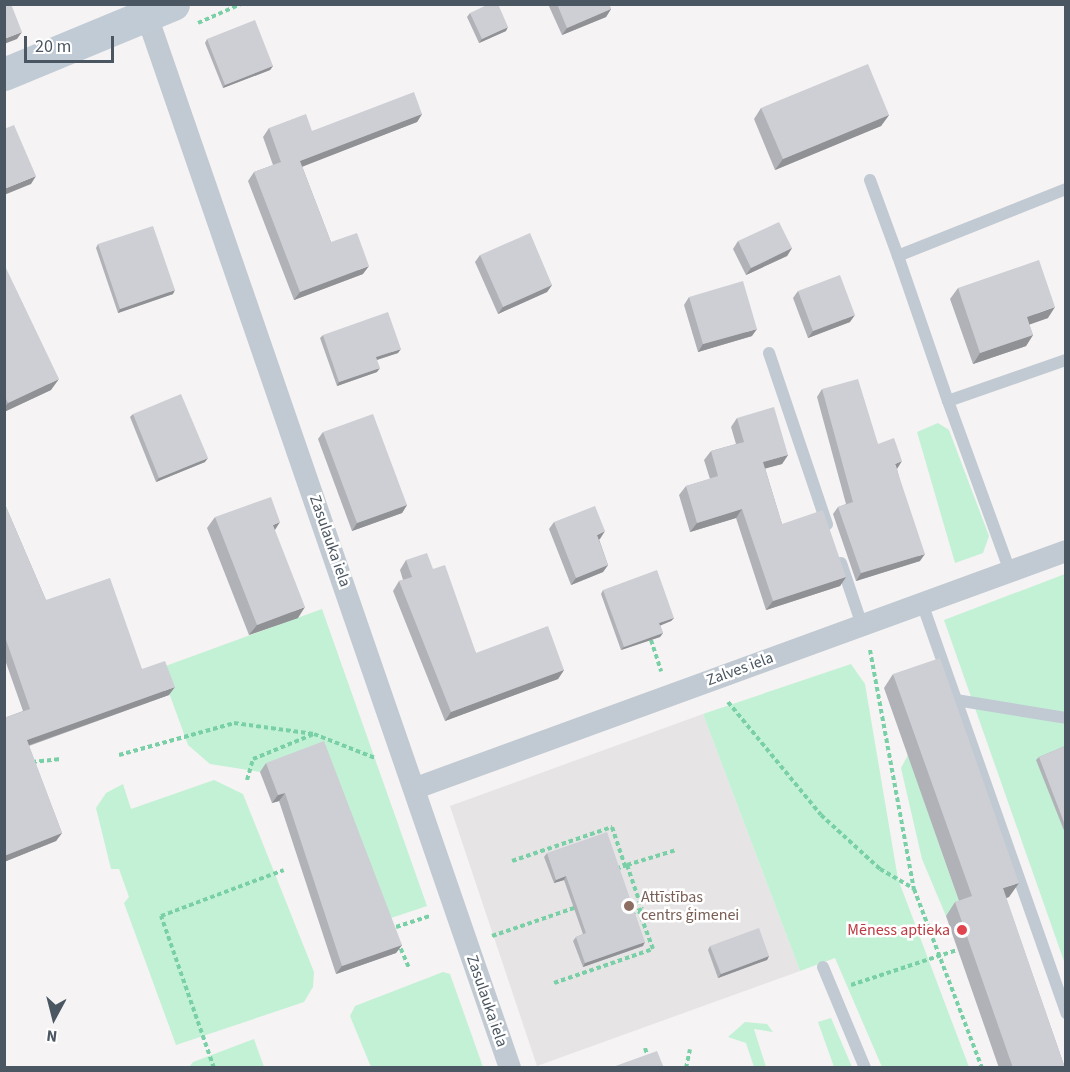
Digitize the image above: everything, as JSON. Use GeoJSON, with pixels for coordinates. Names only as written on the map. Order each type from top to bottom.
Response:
{"type":"FeatureCollection","features":[{"type":"Feature","properties":{"kind":"street"},"geometry":{"type":"LineString","coordinates":[[4,74],[170,16]]}},
{"type":"Feature","properties":{"kind":"street","name":"Zasulauka iela"},"geometry":{"type":"LineString","coordinates":[[170,16],[416,788],[510,1068]]}},
{"type":"Feature","properties":{"kind":"street","name":"Zalves iela"},"geometry":{"type":"LineString","coordinates":[[416,788],[1065,551]]}},
{"type":"Feature","properties":{"kind":"lane"},"geometry":{"type":"LineString","coordinates":[[870,180],[1010,571]]}},
{"type":"Feature","properties":{"kind":"lane"},"geometry":{"type":"LineString","coordinates":[[898,256],[1065,189]]}},
{"type":"Feature","properties":{"kind":"lane"},"geometry":{"type":"LineString","coordinates":[[769,353],[862,625]]}},
{"type":"Feature","properties":{"kind":"lane"},"geometry":{"type":"LineString","coordinates":[[948,400],[1065,360]]}},
{"type":"Feature","properties":{"kind":"lane"},"geometry":{"type":"LineString","coordinates":[[922,603],[1065,1013]]}},
{"type":"Feature","properties":{"kind":"lane"},"geometry":{"type":"LineString","coordinates":[[956,700],[1065,718]]}},
{"type":"Feature","properties":{"kind":"lane"},"geometry":{"type":"LineString","coordinates":[[823,967],[865,1068]]}},
{"type":"Feature","properties":{"kind":"path"},"geometry":{"type":"LineString","coordinates":[[170,16],[242,4]]}},
{"type":"Feature","properties":{"kind":"path"},"geometry":{"type":"LineString","coordinates":[[862,625],[914,889],[982,1068]]}},
{"type":"Feature","properties":{"kind":"path"},"geometry":{"type":"LineString","coordinates":[[651,640],[663,676]]}},
{"type":"Feature","properties":{"kind":"path"},"geometry":{"type":"LineString","coordinates":[[725,700],[821,815],[880,868],[914,889]]}},
{"type":"Feature","properties":{"kind":"path"},"geometry":{"type":"LineString","coordinates":[[119,755],[234,723],[314,734],[381,761]]}},
{"type":"Feature","properties":{"kind":"path"},"geometry":{"type":"LineString","coordinates":[[247,780],[253,759],[314,734]]}},
{"type":"Feature","properties":{"kind":"path"},"geometry":{"type":"LineString","coordinates":[[27,762],[61,759]]}},
{"type":"Feature","properties":{"kind":"path"},"geometry":{"type":"LineString","coordinates":[[512,861],[612,827],[635,886],[639,910],[653,949],[554,983]]}},
{"type":"Feature","properties":{"kind":"path"},"geometry":{"type":"LineString","coordinates":[[616,869],[676,850]]}},
{"type":"Feature","properties":{"kind":"path"},"geometry":{"type":"LineString","coordinates":[[214,1068],[161,916],[284,870]]}},
{"type":"Feature","properties":{"kind":"path"},"geometry":{"type":"LineString","coordinates":[[623,890],[635,886]]}},
{"type":"Feature","properties":{"kind":"path"},"geometry":{"type":"LineString","coordinates":[[468,945],[574,908]]}},
{"type":"Feature","properties":{"kind":"path"},"geometry":{"type":"LineString","coordinates":[[631,914],[639,910]]}},
{"type":"Feature","properties":{"kind":"path"},"geometry":{"type":"LineString","coordinates":[[388,929],[436,913]]}},
{"type":"Feature","properties":{"kind":"path"},"geometry":{"type":"LineString","coordinates":[[396,927],[409,968]]}},
{"type":"Feature","properties":{"kind":"path"},"geometry":{"type":"LineString","coordinates":[[833,991],[957,950]]}},
{"type":"Feature","properties":{"kind":"path"},"geometry":{"type":"LineString","coordinates":[[645,1048],[649,1061]]}},
{"type":"Feature","properties":{"kind":"path"},"geometry":{"type":"LineString","coordinates":[[686,1068],[690,1049]]}},
{"type":"Feature","properties":{"kind":"shaded area","name":"Attīstības centrs ģimenei"},"geometry":{"type":"Polygon","coordinates":[[[703,714],[800,971],[537,1066],[450,806],[703,714]]]}},
{"type":"Feature","properties":{"kind":"green space"},"geometry":{"type":"Polygon","coordinates":[[[938,423],[949,430],[989,536],[983,553],[955,563],[917,432],[938,423]]]}},
{"type":"Feature","properties":{"kind":"green space"},"geometry":{"type":"Polygon","coordinates":[[[1065,574],[1065,964],[944,620],[1065,574]]]}},
{"type":"Feature","properties":{"kind":"green space"},"geometry":{"type":"Polygon","coordinates":[[[322,609],[427,906],[385,920],[260,772],[210,764],[188,745],[160,668],[322,609]]]}},
{"type":"Feature","properties":{"kind":"green space"},"geometry":{"type":"Polygon","coordinates":[[[851,664],[865,684],[898,879],[969,1067],[882,1067],[835,958],[800,971],[703,714],[851,664]]]}},
{"type":"Feature","properties":{"kind":"green space"},"geometry":{"type":"Polygon","coordinates":[[[908,755],[962,910],[946,916],[922,859],[901,768],[908,755]]]}},
{"type":"Feature","properties":{"kind":"green space"},"geometry":{"type":"Polygon","coordinates":[[[214,780],[243,794],[314,972],[313,987],[304,1002],[176,1045],[124,903],[129,897],[119,869],[111,869],[96,808],[106,793],[123,784],[131,809],[214,780]]]}},
{"type":"Feature","properties":{"kind":"green space"},"geometry":{"type":"Polygon","coordinates":[[[443,972],[450,974],[483,1067],[371,1067],[350,1016],[355,1006],[443,972]]]}},
{"type":"Feature","properties":{"kind":"green space"},"geometry":{"type":"Polygon","coordinates":[[[831,1018],[852,1067],[834,1067],[818,1022],[831,1018]]]}},
{"type":"Feature","properties":{"kind":"green space"},"geometry":{"type":"Polygon","coordinates":[[[745,1022],[767,1024],[773,1032],[754,1029],[766,1067],[754,1067],[746,1043],[728,1037],[745,1022]]]}},
{"type":"Feature","properties":{"kind":"green space"},"geometry":{"type":"Polygon","coordinates":[[[254,1039],[264,1067],[189,1067],[193,1062],[254,1039]]]}},
{"type":"Feature","properties":{"kind":"building"},"geometry":{"type":"Polygon","coordinates":[[[4,4],[11,4],[22,32],[4,39],[4,4]]]}},
{"type":"Feature","properties":{"kind":"building"},"geometry":{"type":"Polygon","coordinates":[[[489,4],[498,4],[508,27],[482,39],[470,13],[489,4]]]}},
{"type":"Feature","properties":{"kind":"building"},"geometry":{"type":"Polygon","coordinates":[[[557,4],[609,4],[611,9],[567,28],[557,4]]]}},
{"type":"Feature","properties":{"kind":"building"},"geometry":{"type":"Polygon","coordinates":[[[255,20],[273,66],[225,85],[207,39],[255,20]]]}},
{"type":"Feature","properties":{"kind":"building"},"geometry":{"type":"Polygon","coordinates":[[[868,64],[889,115],[783,159],[761,108],[868,64]]]}},
{"type":"Feature","properties":{"kind":"building"},"geometry":{"type":"Polygon","coordinates":[[[414,92],[422,114],[300,161],[331,242],[357,233],[369,266],[300,292],[254,172],[281,162],[269,128],[306,114],[312,131],[414,92]]]}},
{"type":"Feature","properties":{"kind":"building"},"geometry":{"type":"Polygon","coordinates":[[[14,125],[36,176],[4,189],[4,129],[14,125]]]}},
{"type":"Feature","properties":{"kind":"building"},"geometry":{"type":"Polygon","coordinates":[[[779,222],[792,248],[751,268],[738,241],[779,222]]]}},
{"type":"Feature","properties":{"kind":"building"},"geometry":{"type":"Polygon","coordinates":[[[153,226],[175,290],[120,309],[98,244],[153,226]]]}},
{"type":"Feature","properties":{"kind":"building"},"geometry":{"type":"Polygon","coordinates":[[[530,233],[552,285],[503,307],[480,255],[530,233]]]}},
{"type":"Feature","properties":{"kind":"building"},"geometry":{"type":"Polygon","coordinates":[[[1039,260],[1055,307],[1027,317],[1033,335],[980,353],[958,288],[1039,260]]]}},
{"type":"Feature","properties":{"kind":"building"},"geometry":{"type":"Polygon","coordinates":[[[4,266],[59,379],[8,403],[4,395],[4,266]]]}},
{"type":"Feature","properties":{"kind":"building"},"geometry":{"type":"Polygon","coordinates":[[[840,275],[855,315],[813,331],[798,291],[840,275]]]}},
{"type":"Feature","properties":{"kind":"building"},"geometry":{"type":"Polygon","coordinates":[[[743,281],[757,329],[703,344],[689,297],[743,281]]]}},
{"type":"Feature","properties":{"kind":"building"},"geometry":{"type":"Polygon","coordinates":[[[388,312],[401,349],[376,357],[380,368],[339,382],[323,335],[388,312]]]}},
{"type":"Feature","properties":{"kind":"building"},"geometry":{"type":"Polygon","coordinates":[[[858,379],[878,444],[894,438],[902,461],[895,464],[925,554],[861,573],[838,507],[853,502],[822,389],[858,379]]]}},
{"type":"Feature","properties":{"kind":"building"},"geometry":{"type":"Polygon","coordinates":[[[181,394],[208,458],[159,478],[133,414],[181,394]]]}},
{"type":"Feature","properties":{"kind":"building"},"geometry":{"type":"Polygon","coordinates":[[[774,407],[788,455],[763,462],[782,524],[823,510],[846,577],[773,601],[742,509],[697,523],[686,486],[718,476],[711,451],[744,442],[737,418],[774,407]]]}},
{"type":"Feature","properties":{"kind":"building"},"geometry":{"type":"Polygon","coordinates":[[[373,414],[407,505],[357,523],[323,432],[373,414]]]}},
{"type":"Feature","properties":{"kind":"building"},"geometry":{"type":"Polygon","coordinates":[[[271,497],[280,522],[273,525],[305,607],[257,625],[215,517],[271,497]]]}},
{"type":"Feature","properties":{"kind":"building"},"geometry":{"type":"Polygon","coordinates":[[[4,502],[46,600],[110,578],[142,669],[165,661],[175,687],[27,740],[62,833],[4,856],[4,718],[30,709],[4,634],[4,502]]]}},
{"type":"Feature","properties":{"kind":"building"},"geometry":{"type":"Polygon","coordinates":[[[595,506],[605,531],[597,535],[608,565],[576,578],[554,522],[595,506]]]}},
{"type":"Feature","properties":{"kind":"building"},"geometry":{"type":"Polygon","coordinates":[[[427,553],[433,569],[445,565],[476,653],[548,626],[564,670],[451,712],[399,581],[412,577],[406,560],[427,553]]]}},
{"type":"Feature","properties":{"kind":"building"},"geometry":{"type":"Polygon","coordinates":[[[657,570],[674,618],[659,623],[663,633],[624,647],[603,590],[657,570]]]}},
{"type":"Feature","properties":{"kind":"building"},"geometry":{"type":"Polygon","coordinates":[[[940,658],[1019,883],[1003,888],[1065,1068],[1013,1068],[955,902],[972,896],[893,674],[940,658]]]}},
{"type":"Feature","properties":{"kind":"building"},"geometry":{"type":"Polygon","coordinates":[[[324,741],[402,945],[342,966],[285,793],[278,795],[266,763],[324,741]]]}},
{"type":"Feature","properties":{"kind":"building"},"geometry":{"type":"Polygon","coordinates":[[[1065,746],[1065,825],[1039,757],[1065,746]]]}},
{"type":"Feature","properties":{"kind":"building"},"geometry":{"type":"Polygon","coordinates":[[[607,832],[645,942],[585,963],[576,937],[586,933],[576,904],[566,876],[556,880],[547,853],[607,832]]]}},
{"type":"Feature","properties":{"kind":"building"},"geometry":{"type":"Polygon","coordinates":[[[759,928],[769,956],[721,974],[710,946],[759,928]]]}},
{"type":"Feature","properties":{"kind":"building"},"geometry":{"type":"Polygon","coordinates":[[[657,1051],[664,1068],[610,1068],[657,1051]]]}},
{"type":"Feature","properties":{"kind":"place","name":"Attīstības centrs ģimenei"},"geometry":{"type":"Point","coordinates":[629,906]}},
{"type":"Feature","properties":{"kind":"place","name":"Mēness aptieka"},"geometry":{"type":"Point","coordinates":[962,930]}}]}
